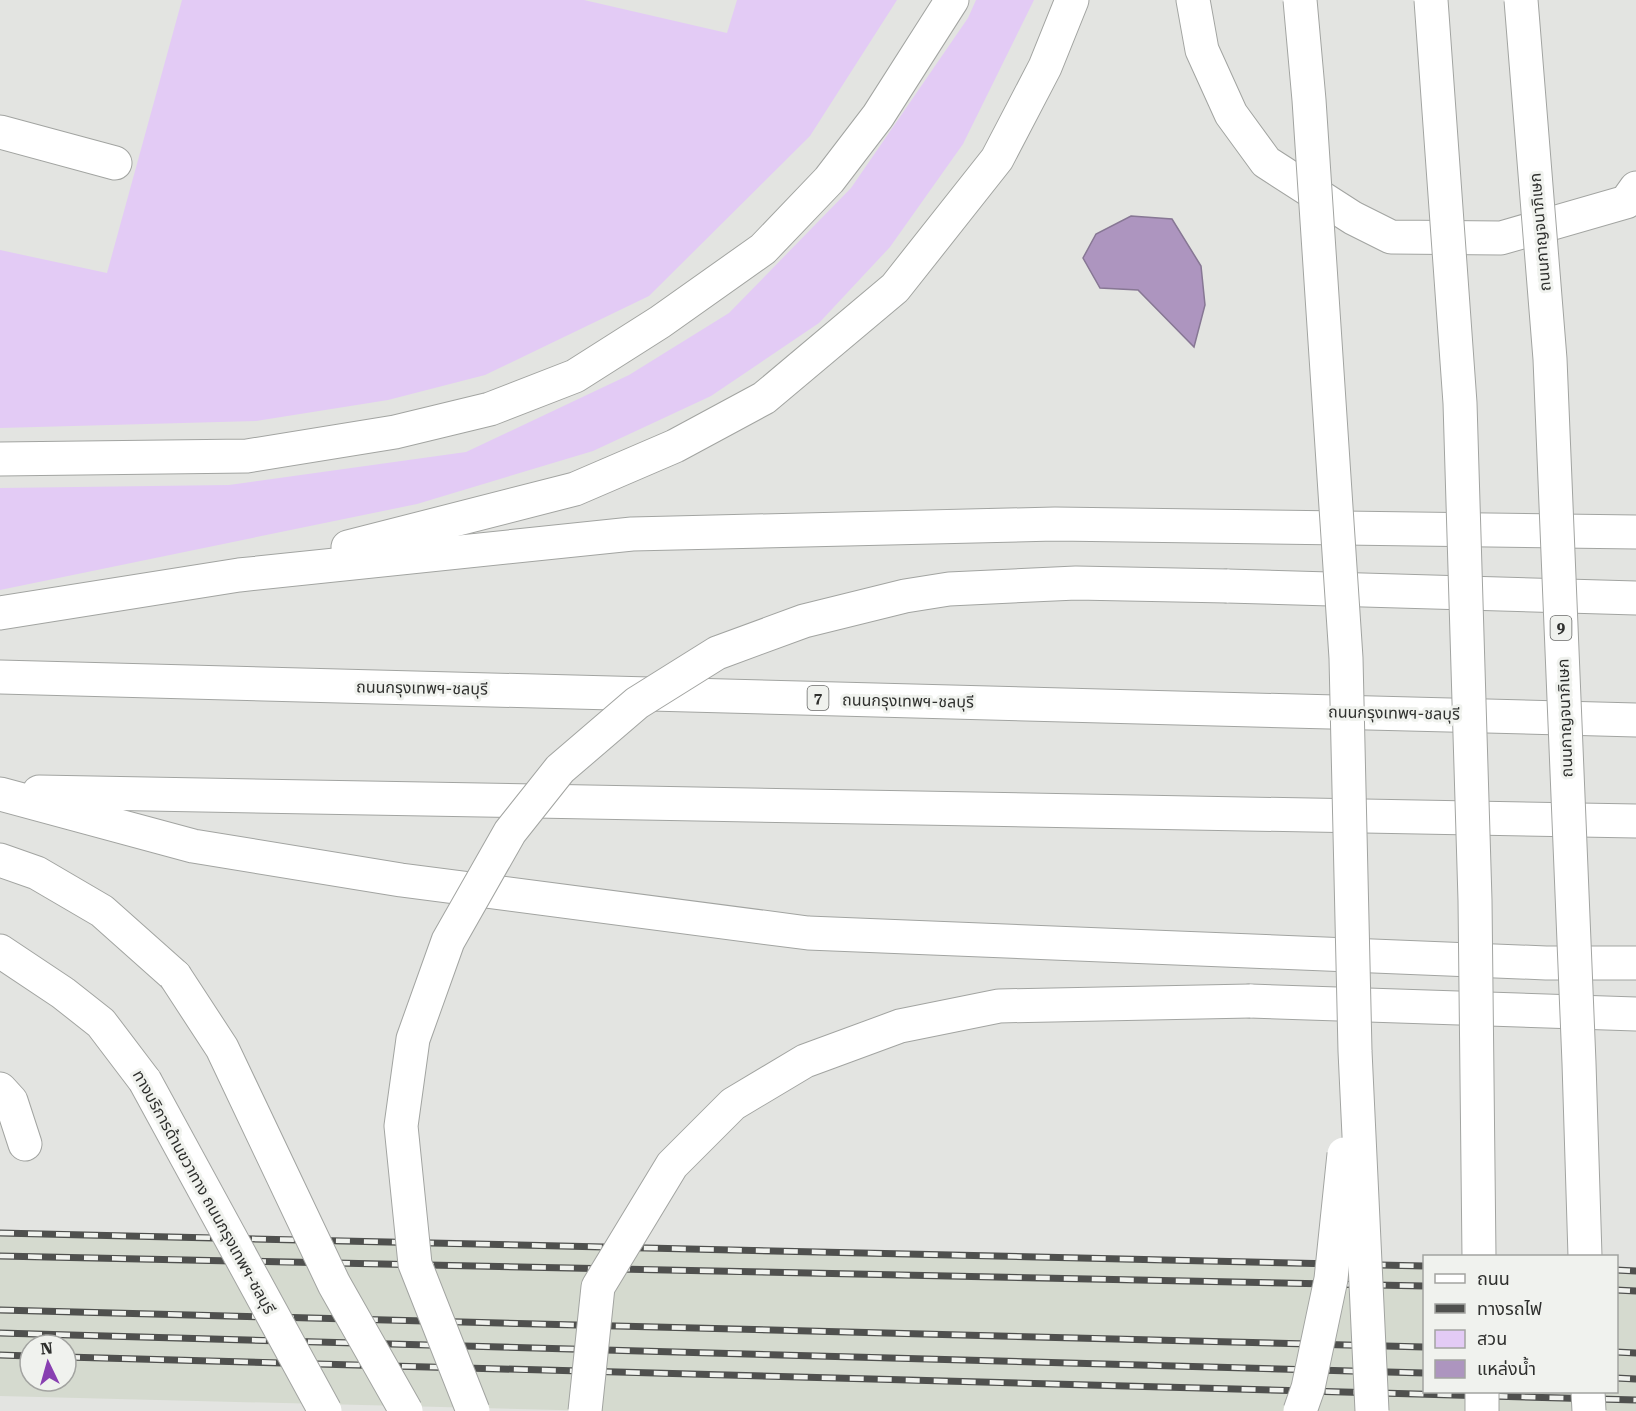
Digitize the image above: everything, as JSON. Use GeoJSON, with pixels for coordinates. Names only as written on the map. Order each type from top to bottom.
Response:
{"type":"FeatureCollection","features":[{"type":"Feature","properties":{"kind":"main road"},"geometry":{"type":"LineString","coordinates":[[0,459],[247,456],[395,432],[490,409],[574,376],[660,322],[763,249],[829,180],[871,125],[952,0]]}},
{"type":"Feature","properties":{"kind":"main road"},"geometry":{"type":"LineString","coordinates":[[239,575],[575,489],[675,446],[764,398],[895,288],[997,159],[1045,67],[1072,0]]}},
{"type":"Feature","properties":{"kind":"main road"},"geometry":{"type":"LineString","coordinates":[[1192,0],[1202,51],[1231,114],[1266,162],[1353,219],[1391,237],[1501,238],[1626,202],[1636,189]]}},
{"type":"Feature","properties":{"kind":"main road"},"geometry":{"type":"LineString","coordinates":[[1300,0],[1310,112],[1346,658],[1355,1051],[1372,1411]]}},
{"type":"Feature","properties":{"kind":"main road"},"geometry":{"type":"LineString","coordinates":[[1431,0],[1460,403],[1475,900],[1479,1255]]}},
{"type":"Feature","properties":{"kind":"main road","name":"ถนนกาญจนาภิเษก"},"geometry":{"type":"LineString","coordinates":[[1521,0],[1550,359],[1585,1255]]}},
{"type":"Feature","properties":{"kind":"main road"},"geometry":{"type":"LineString","coordinates":[[0,132],[115,163]]}},
{"type":"Feature","properties":{"kind":"main road"},"geometry":{"type":"LineString","coordinates":[[0,613],[239,575],[632,534],[1054,524],[1636,532]]}},
{"type":"Feature","properties":{"kind":"main road"},"geometry":{"type":"LineString","coordinates":[[473,1411],[415,1264],[401,1126],[413,1039],[448,941],[510,832],[560,769],[637,703],[717,653],[804,621],[905,596],[949,589],[1076,583],[1636,598]]}},
{"type":"Feature","properties":{"kind":"main road","name":"ถนนกรุงเทพฯ-ชลบุรี"},"geometry":{"type":"LineString","coordinates":[[0,677],[1636,720]]}},
{"type":"Feature","properties":{"kind":"main road"},"geometry":{"type":"LineString","coordinates":[[0,793],[1636,822]]}},
{"type":"Feature","properties":{"kind":"main road"},"geometry":{"type":"LineString","coordinates":[[0,793],[192,846],[400,880],[808,933],[1546,963],[1636,963]]}},
{"type":"Feature","properties":{"kind":"main road"},"geometry":{"type":"LineString","coordinates":[[0,860],[37,873],[102,911],[175,976],[222,1048],[334,1284],[406,1411]]}},
{"type":"Feature","properties":{"kind":"main road","name":"ทางบริการด้านขวาทาง ถนนกรุงเทพฯ-ชลบุรี"},"geometry":{"type":"LineString","coordinates":[[0,951],[63,993],[101,1023],[145,1081],[325,1411]]}},
{"type":"Feature","properties":{"kind":"main road"},"geometry":{"type":"LineString","coordinates":[[585,1411],[598,1287],[672,1165],[733,1104],[805,1061],[900,1026],[999,1006],[1250,1001],[1636,1014]]}},
{"type":"Feature","properties":{"kind":"main road"},"geometry":{"type":"LineString","coordinates":[[1300,1411],[1308,1388],[1331,1279],[1355,1051]]}},
{"type":"Feature","properties":{"kind":"main road"},"geometry":{"type":"LineString","coordinates":[[0,1089],[11,1101],[25,1144]]}},
{"type":"Feature","properties":{"kind":"main road"},"geometry":{"type":"LineString","coordinates":[[1482,1393],[1482,1411]]}},
{"type":"Feature","properties":{"kind":"main road"},"geometry":{"type":"LineString","coordinates":[[1588,1393],[1589,1411]]}},
{"type":"Feature","properties":{"kind":"shaded area"},"geometry":{"type":"Polygon","coordinates":[[[0,1235],[1423,1267],[1423,1393],[1618,1393],[1618,1271],[1636,1271],[1636,1411],[599,1411],[0,1396],[0,1235]]]}},
{"type":"Feature","properties":{"kind":"green space"},"geometry":{"type":"Polygon","coordinates":[[[182,0],[584,0],[727,33],[737,0],[897,0],[810,136],[649,296],[485,375],[388,400],[256,421],[0,428],[0,250],[107,273],[182,0]]]}},
{"type":"Feature","properties":{"kind":"green space"},"geometry":{"type":"Polygon","coordinates":[[[976,0],[1034,0],[963,144],[890,247],[819,323],[711,396],[593,451],[417,504],[0,590],[0,488],[229,485],[466,452],[629,375],[729,313],[851,188],[968,18],[976,0]]]}},
{"type":"Feature","properties":{"kind":"water"},"geometry":{"type":"Polygon","coordinates":[[[1131,216],[1172,219],[1201,266],[1205,305],[1194,347],[1138,290],[1100,288],[1083,258],[1096,234],[1131,216]]]}},
{"type":"Feature","properties":{"kind":"railway"},"geometry":{"type":"LineString","coordinates":[[0,1233],[1423,1266]]}},
{"type":"Feature","properties":{"kind":"railway"},"geometry":{"type":"LineString","coordinates":[[0,1256],[1423,1286]]}},
{"type":"Feature","properties":{"kind":"railway"},"geometry":{"type":"LineString","coordinates":[[1618,1270],[1636,1271]]}},
{"type":"Feature","properties":{"kind":"railway"},"geometry":{"type":"LineString","coordinates":[[1618,1290],[1636,1291]]}},
{"type":"Feature","properties":{"kind":"railway"},"geometry":{"type":"LineString","coordinates":[[0,1310],[1423,1347]]}},
{"type":"Feature","properties":{"kind":"railway"},"geometry":{"type":"LineString","coordinates":[[0,1333],[1423,1373]]}},
{"type":"Feature","properties":{"kind":"railway"},"geometry":{"type":"LineString","coordinates":[[1618,1352],[1636,1353]]}},
{"type":"Feature","properties":{"kind":"railway"},"geometry":{"type":"LineString","coordinates":[[0,1355],[18,1356]]}},
{"type":"Feature","properties":{"kind":"railway"},"geometry":{"type":"LineString","coordinates":[[78,1357],[1636,1400]]}},
{"type":"Feature","properties":{"kind":"railway"},"geometry":{"type":"LineString","coordinates":[[1618,1378],[1636,1379]]}}]}
